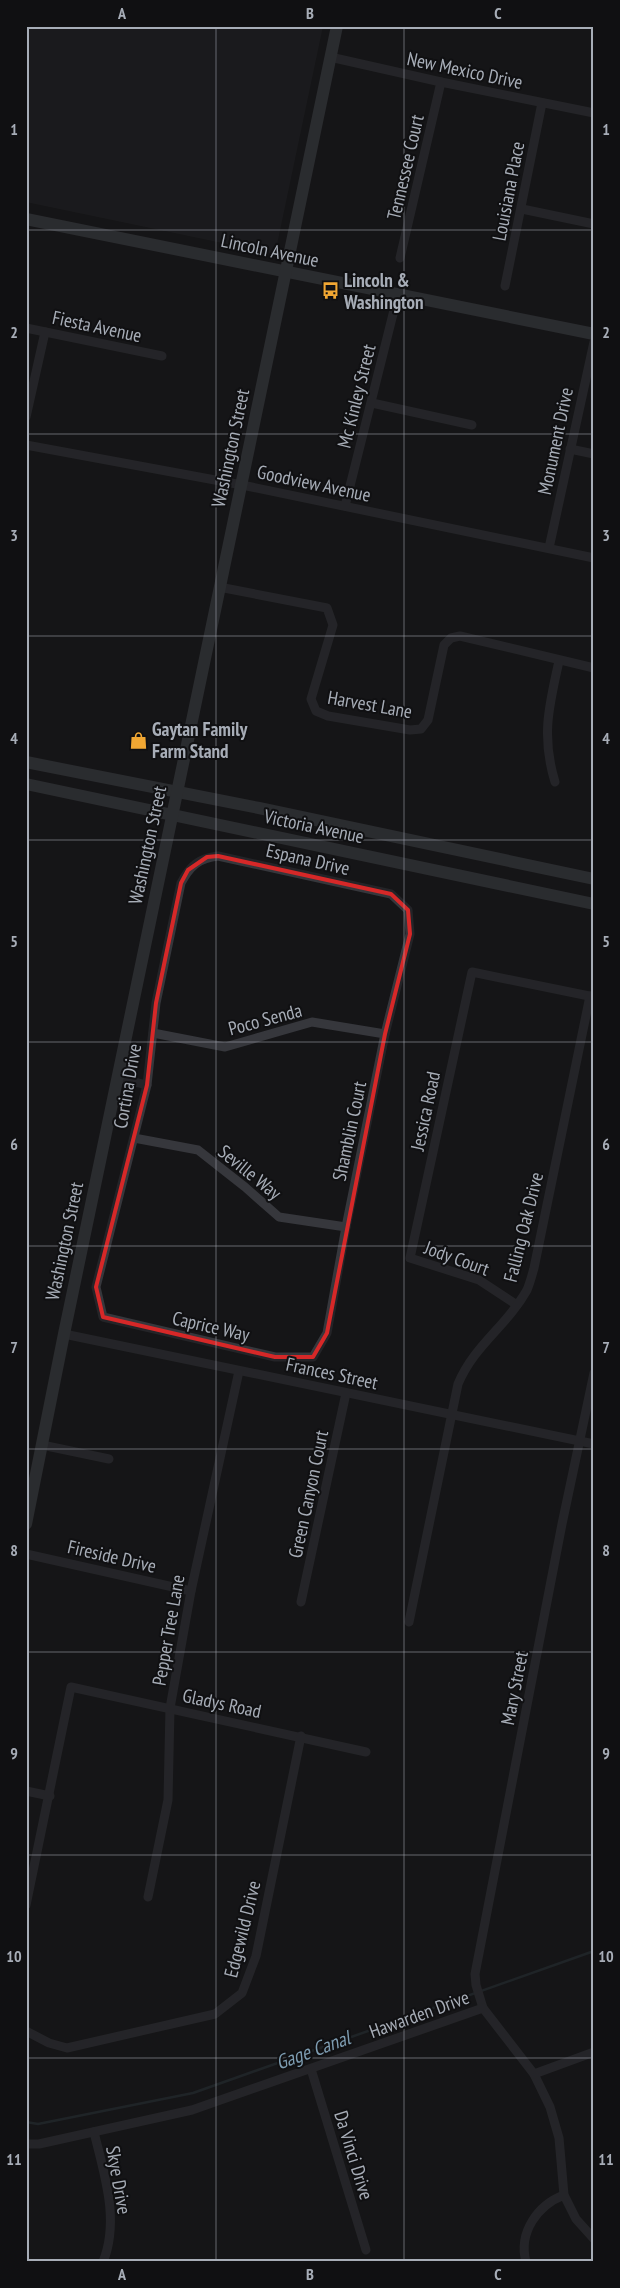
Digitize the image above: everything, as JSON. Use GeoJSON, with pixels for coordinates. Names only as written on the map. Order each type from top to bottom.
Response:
{"type":"FeatureCollection","features":[{"type":"Feature","properties":{"kind":"main road","name":"Washington Street"},"geometry":{"type":"LineString","coordinates":[[26,1524],[336,26]]}},
{"type":"Feature","properties":{"kind":"main road","name":"Lincoln Avenue"},"geometry":{"type":"LineString","coordinates":[[26,219],[594,334]]}},
{"type":"Feature","properties":{"kind":"main road","name":"Victoria Avenue"},"geometry":{"type":"LineString","coordinates":[[26,762],[177,791],[594,879]]}},
{"type":"Feature","properties":{"kind":"main road","name":"Victoria Avenue"},"geometry":{"type":"LineString","coordinates":[[26,784],[594,904]]}},
{"type":"Feature","properties":{"kind":"street","name":"New Mexico Drive"},"geometry":{"type":"LineString","coordinates":[[330,57],[441,82],[594,112]]}},
{"type":"Feature","properties":{"kind":"street","name":"Tennessee Court"},"geometry":{"type":"LineString","coordinates":[[400,258],[441,82]]}},
{"type":"Feature","properties":{"kind":"street","name":"Louisiana Place"},"geometry":{"type":"LineString","coordinates":[[505,286],[542,103]]}},
{"type":"Feature","properties":{"kind":"street"},"geometry":{"type":"LineString","coordinates":[[522,209],[594,224]]}},
{"type":"Feature","properties":{"kind":"street","name":"Mc Kinley Street"},"geometry":{"type":"LineString","coordinates":[[345,506],[398,294]]}},
{"type":"Feature","properties":{"kind":"street","name":"Fiesta Avenue"},"geometry":{"type":"LineString","coordinates":[[26,328],[162,356]]}},
{"type":"Feature","properties":{"kind":"street"},"geometry":{"type":"LineString","coordinates":[[26,418],[45,332]]}},
{"type":"Feature","properties":{"kind":"street","name":"Monument Drive"},"geometry":{"type":"LineString","coordinates":[[549,548],[594,342]]}},
{"type":"Feature","properties":{"kind":"street"},"geometry":{"type":"LineString","coordinates":[[372,403],[472,425]]}},
{"type":"Feature","properties":{"kind":"street","name":"Goodview Avenue"},"geometry":{"type":"LineString","coordinates":[[26,445],[242,485],[594,558]]}},
{"type":"Feature","properties":{"kind":"street"},"geometry":{"type":"LineString","coordinates":[[570,449],[594,454]]}},
{"type":"Feature","properties":{"kind":"street","name":"Harvest Lane"},"geometry":{"type":"LineString","coordinates":[[220,587],[327,608],[333,624],[311,699],[316,711],[328,716],[410,730],[421,729],[428,720],[444,645],[451,638],[460,636],[594,668]]}},
{"type":"Feature","properties":{"kind":"street"},"geometry":{"type":"LineString","coordinates":[[555,782],[546,739],[548,714],[559,661]]}},
{"type":"Feature","properties":{"kind":"street","name":"Espana Drive"},"geometry":{"type":"LineString","coordinates":[[196,862],[207,857],[218,856],[391,894],[408,910]]}},
{"type":"Feature","properties":{"kind":"street","name":"Cortina Drive"},"geometry":{"type":"LineString","coordinates":[[103,1317],[96,1287],[147,1084],[156,1003],[181,883],[188,870],[196,862]]}},
{"type":"Feature","properties":{"kind":"street","name":"Shamblin Court"},"geometry":{"type":"LineString","coordinates":[[313,1357],[326,1332],[385,1034],[410,934],[408,910]]}},
{"type":"Feature","properties":{"kind":"street","name":"Jessica Road"},"geometry":{"type":"LineString","coordinates":[[410,1258],[472,972],[592,996]]}},
{"type":"Feature","properties":{"kind":"street","name":"Falling Oak Drive"},"geometry":{"type":"LineString","coordinates":[[409,1622],[458,1384],[473,1354],[503,1324],[517,1305],[527,1289],[534,1268],[592,996]]}},
{"type":"Feature","properties":{"kind":"street","name":"Poco Senda"},"geometry":{"type":"LineString","coordinates":[[153,1033],[225,1047],[312,1022],[385,1034]]}},
{"type":"Feature","properties":{"kind":"street"},"geometry":{"type":"LineString","coordinates":[[118,1078],[147,1084]]}},
{"type":"Feature","properties":{"kind":"street","name":"Seville Way"},"geometry":{"type":"LineString","coordinates":[[134,1138],[198,1150],[279,1216],[346,1227]]}},
{"type":"Feature","properties":{"kind":"street","name":"Jody Court"},"geometry":{"type":"LineString","coordinates":[[410,1258],[479,1280],[517,1305]]}},
{"type":"Feature","properties":{"kind":"street","name":"Caprice Way"},"geometry":{"type":"LineString","coordinates":[[103,1317],[275,1357],[313,1357]]}},
{"type":"Feature","properties":{"kind":"street","name":"Frances Street"},"geometry":{"type":"LineString","coordinates":[[64,1334],[594,1444]]}},
{"type":"Feature","properties":{"kind":"street","name":"Pepper Tree Lane"},"geometry":{"type":"LineString","coordinates":[[148,1897],[168,1800],[170,1708],[191,1591],[239,1371]]}},
{"type":"Feature","properties":{"kind":"street","name":"Mary Street"},"geometry":{"type":"LineString","coordinates":[[482,2004],[476,1985],[476,1963],[594,1373]]}},
{"type":"Feature","properties":{"kind":"street","name":"Green Canyon Court"},"geometry":{"type":"LineString","coordinates":[[302,1602],[346,1393]]}},
{"type":"Feature","properties":{"kind":"street"},"geometry":{"type":"LineString","coordinates":[[42,1445],[109,1459]]}},
{"type":"Feature","properties":{"kind":"street","name":"Fireside Drive"},"geometry":{"type":"LineString","coordinates":[[26,1554],[191,1591]]}},
{"type":"Feature","properties":{"kind":"street","name":"Gladys Road"},"geometry":{"type":"LineString","coordinates":[[50,1796],[71,1687],[301,1736],[366,1752]]}},
{"type":"Feature","properties":{"kind":"street","name":"Edgewild Drive"},"geometry":{"type":"LineString","coordinates":[[26,2031],[49,2043],[67,2048],[215,2014],[242,1993],[256,1956],[301,1736]]}},
{"type":"Feature","properties":{"kind":"street"},"geometry":{"type":"LineString","coordinates":[[26,1791],[50,1796],[26,1906]]}},
{"type":"Feature","properties":{"kind":"street","name":"Hawarden Drive"},"geometry":{"type":"LineString","coordinates":[[26,2144],[39,2144],[192,2110],[311,2069],[482,2004],[534,2074],[550,2107],[559,2138],[564,2194],[576,2219],[594,2239]]}},
{"type":"Feature","properties":{"kind":"street"},"geometry":{"type":"LineString","coordinates":[[534,2074],[594,2052]]}},
{"type":"Feature","properties":{"kind":"street","name":"Da Vinci Drive"},"geometry":{"type":"LineString","coordinates":[[311,2069],[366,2250]]}},
{"type":"Feature","properties":{"kind":"street","name":"Skye Drive"},"geometry":{"type":"LineString","coordinates":[[94,2132],[107,2185],[111,2218],[110,2239],[103,2262]]}},
{"type":"Feature","properties":{"kind":"street"},"geometry":{"type":"LineString","coordinates":[[526,2262],[524,2255],[527,2233],[537,2213],[550,2200],[564,2194]]}},
{"type":"Feature","properties":{"kind":"highlighted area"},"geometry":{"type":"Polygon","coordinates":[[[218,856],[391,894],[408,910],[410,934],[385,1034],[327,1333],[313,1357],[275,1357],[103,1317],[96,1287],[147,1085],[156,1003],[181,883],[188,870],[207,857],[218,856]]]}},
{"type":"Feature","properties":{"kind":"shaded area"},"geometry":{"type":"Polygon","coordinates":[[[26,26],[323,26],[275,254],[26,202],[26,26]]]}},
{"type":"Feature","properties":{"kind":"waterway","name":"Gage Canal"},"geometry":{"type":"LineString","coordinates":[[26,2122],[38,2124],[193,2093],[594,1951]]}},
{"type":"Feature","properties":{"kind":"place","name":"Lincoln & Washington"},"geometry":{"type":"Point","coordinates":[330,291]}},
{"type":"Feature","properties":{"kind":"place","name":"Gaytan Family Farm Stand"},"geometry":{"type":"Point","coordinates":[138,740]}}]}
